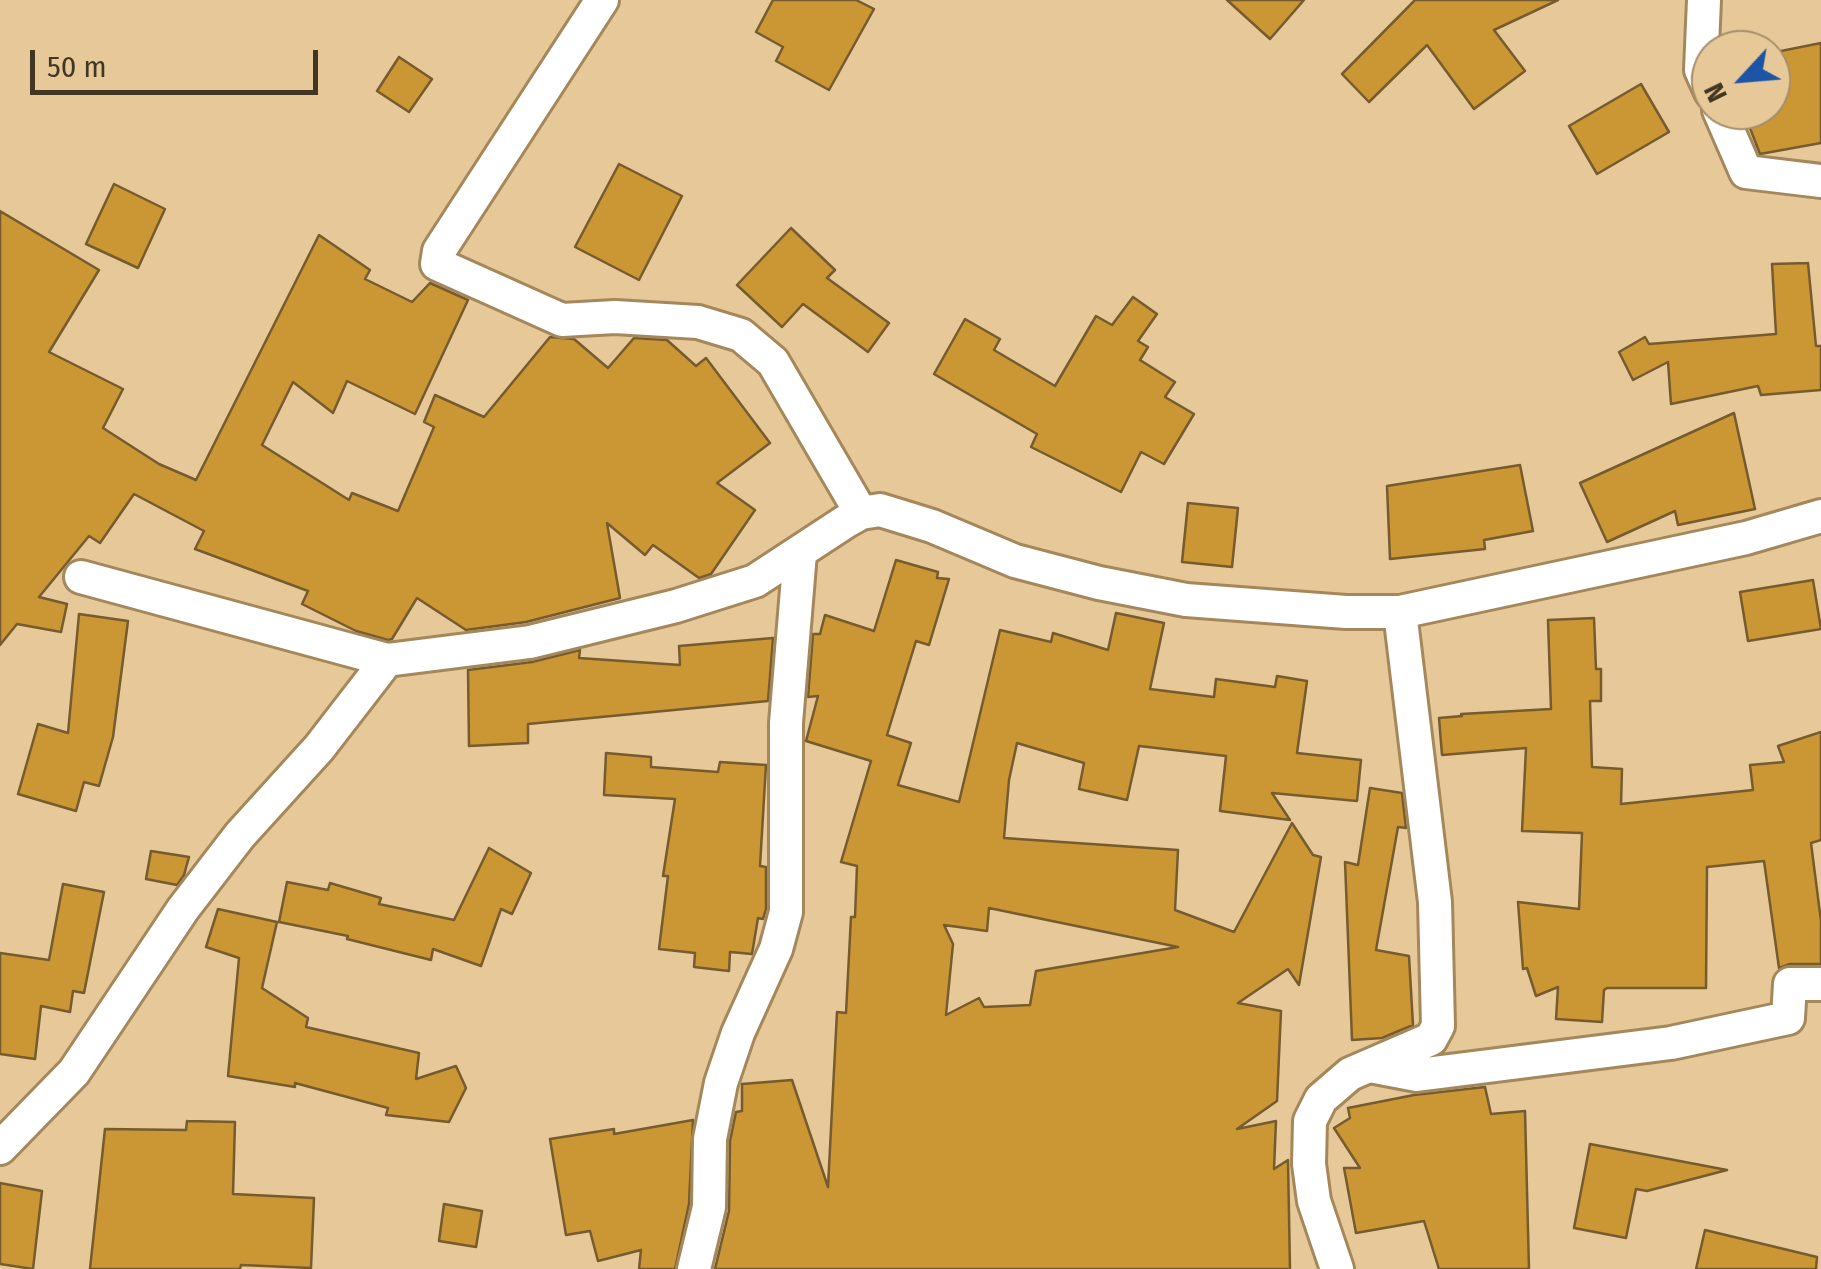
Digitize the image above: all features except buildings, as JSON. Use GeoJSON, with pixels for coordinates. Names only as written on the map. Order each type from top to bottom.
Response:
{"type":"FeatureCollection","features":[{"type":"Feature","properties":{"kind":"street"},"geometry":{"type":"LineString","coordinates":[[602,0],[439,252],[437,264],[562,320],[615,317],[698,322],[740,336],[773,362],[862,514]]}},
{"type":"Feature","properties":{"kind":"street"},"geometry":{"type":"LineString","coordinates":[[1703,30],[1704,0]]}},
{"type":"Feature","properties":{"kind":"street"},"geometry":{"type":"LineString","coordinates":[[1728,130],[1746,172],[1821,181]]}},
{"type":"Feature","properties":{"kind":"street"},"geometry":{"type":"LineString","coordinates":[[81,577],[387,660],[530,642],[676,606],[754,580],[862,514],[880,510],[932,526],[1015,561],[1100,583],[1186,600],[1346,612],[1400,612],[1746,538],[1821,516]]}},
{"type":"Feature","properties":{"kind":"street"},"geometry":{"type":"LineString","coordinates":[[694,1269],[709,1207],[710,1140],[717,1097],[738,1033],[776,949],[786,912],[786,723],[800,553]]}},
{"type":"Feature","properties":{"kind":"street"},"geometry":{"type":"LineString","coordinates":[[1337,1269],[1314,1200],[1309,1164],[1310,1121],[1320,1099],[1350,1074],[1431,1038],[1438,1026],[1435,902],[1400,612]]}},
{"type":"Feature","properties":{"kind":"street"},"geometry":{"type":"LineString","coordinates":[[0,1148],[74,1072],[183,910],[240,835],[320,748],[387,660]]}},
{"type":"Feature","properties":{"kind":"street"},"geometry":{"type":"LineString","coordinates":[[1370,1066],[1416,1075],[1671,1043],[1788,1018],[1790,984],[1821,984]]}}]}
